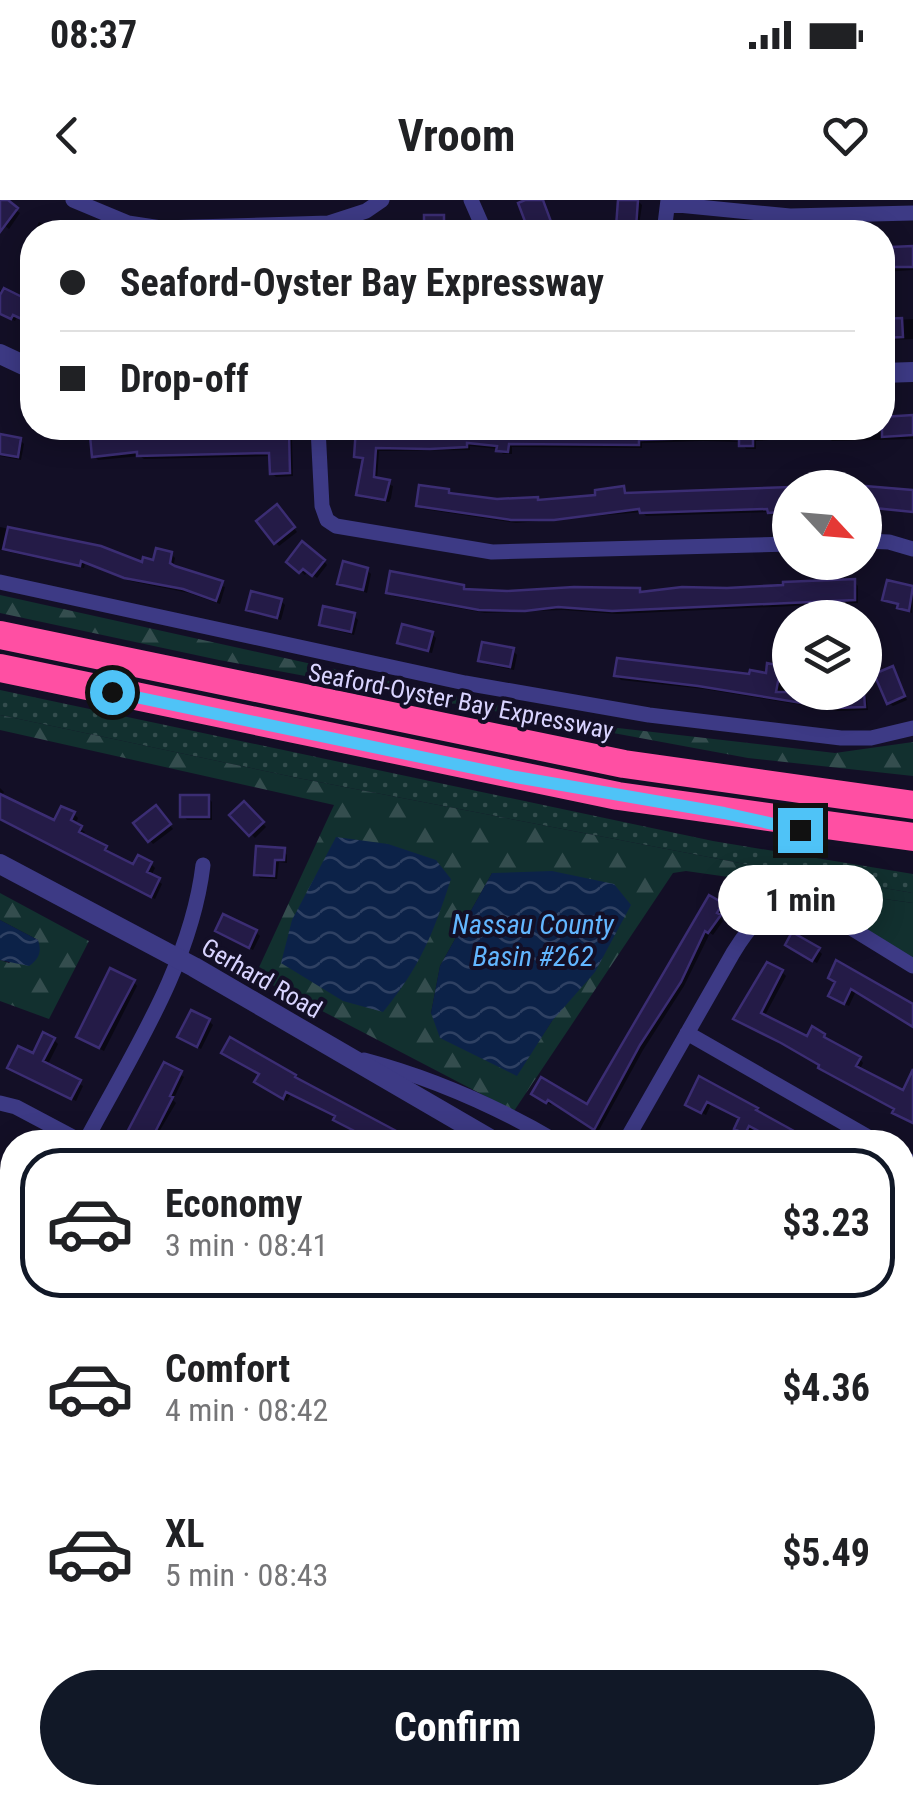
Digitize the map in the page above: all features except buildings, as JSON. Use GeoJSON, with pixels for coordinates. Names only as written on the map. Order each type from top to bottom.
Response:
{"type":"FeatureCollection","features":[{"type":"Feature","properties":{"kind":"highway","name":"Seaford-Oyster Bay Expressway"},"geometry":{"type":"LineString","coordinates":[[0,635],[522,745],[729,780],[913,804]]}},
{"type":"Feature","properties":{"kind":"highway"},"geometry":{"type":"LineString","coordinates":[[0,668],[498,774],[724,813],[913,838]]}},
{"type":"Feature","properties":{"kind":"highway"},"geometry":{"type":"LineString","coordinates":[[729,780],[913,790]]}},
{"type":"Feature","properties":{"kind":"highway"},"geometry":{"type":"LineString","coordinates":[[724,813],[913,857]]}},
{"type":"Feature","properties":{"kind":"street"},"geometry":{"type":"LineString","coordinates":[[74,200],[123,220]]}},
{"type":"Feature","properties":{"kind":"street"},"geometry":{"type":"LineString","coordinates":[[335,220],[382,200]]}},
{"type":"Feature","properties":{"kind":"street"},"geometry":{"type":"LineString","coordinates":[[668,202],[790,216],[833,208],[913,213]]}},
{"type":"Feature","properties":{"kind":"street"},"geometry":{"type":"LineString","coordinates":[[319,440],[322,506],[327,520],[336,526],[492,552],[772,544]]}},
{"type":"Feature","properties":{"kind":"street"},"geometry":{"type":"LineString","coordinates":[[882,542],[913,549]]}},
{"type":"Feature","properties":{"kind":"street"},"geometry":{"type":"LineString","coordinates":[[0,582],[430,676],[649,715],[841,738],[871,738],[913,728]]}},
{"type":"Feature","properties":{"kind":"street","name":"Gerhard Road"},"geometry":{"type":"LineString","coordinates":[[0,864],[176,958],[473,1130]]}},
{"type":"Feature","properties":{"kind":"street"},"geometry":{"type":"LineString","coordinates":[[90,1130],[166,988],[194,917],[203,866]]}},
{"type":"Feature","properties":{"kind":"street"},"geometry":{"type":"LineString","coordinates":[[632,1130],[750,926],[780,904],[805,902],[819,906],[913,966]]}},
{"type":"Feature","properties":{"kind":"street"},"geometry":{"type":"LineString","coordinates":[[687,1033],[856,1130]]}},
{"type":"Feature","properties":{"kind":"street"},"geometry":{"type":"LineString","coordinates":[[347,1056],[408,1072],[536,1130]]}},
{"type":"Feature","properties":{"kind":"street"},"geometry":{"type":"LineString","coordinates":[[0,1103],[61,1130]]}},
{"type":"Feature","properties":{"kind":"green space"},"geometry":{"type":"Polygon","coordinates":[[[0,595],[583,724],[835,753],[913,742],[913,776],[748,758],[219,660],[0,613],[0,595]]]}},
{"type":"Feature","properties":{"kind":"green space"},"geometry":{"type":"Polygon","coordinates":[[[0,690],[713,841],[913,874],[913,893],[298,778],[0,715],[0,690]]]}},
{"type":"Feature","properties":{"kind":"green space"},"geometry":{"type":"Polygon","coordinates":[[[0,715],[298,778],[913,893],[913,903],[686,871],[673,873],[514,1111],[255,976],[334,805],[0,730],[0,715]],[[492,873],[440,966],[431,1013],[516,1075],[552,1021],[492,873]]]}},
{"type":"Feature","properties":{"kind":"green space"},"geometry":{"type":"Polygon","coordinates":[[[820,890],[913,903],[913,966],[819,906],[820,890]]]}},
{"type":"Feature","properties":{"kind":"green space"},"geometry":{"type":"Polygon","coordinates":[[[0,893],[89,941],[49,1019],[0,1001],[0,960],[9,963],[38,940],[0,920],[0,893]]]}},
{"type":"Feature","properties":{"kind":"water"},"geometry":{"type":"Polygon","coordinates":[[[336,837],[388,844],[436,860],[451,879],[424,949],[383,1012],[343,1001],[281,963],[292,920],[336,837]]]}},
{"type":"Feature","properties":{"kind":"water","name":"Nassau County Basin #262"},"geometry":{"type":"Polygon","coordinates":[[[552,871],[614,884],[631,905],[595,972],[552,1021],[517,1076],[440,1038],[431,1013],[440,966],[492,873],[552,871]]]}},
{"type":"Feature","properties":{"kind":"water"},"geometry":{"type":"Polygon","coordinates":[[[0,920],[38,940],[39,955],[29,966],[0,960],[0,920]]]}},
{"type":"Feature","properties":{"kind":"route"},"geometry":{"type":"LineString","coordinates":[[112,692],[516,777],[800,830]]}}]}
